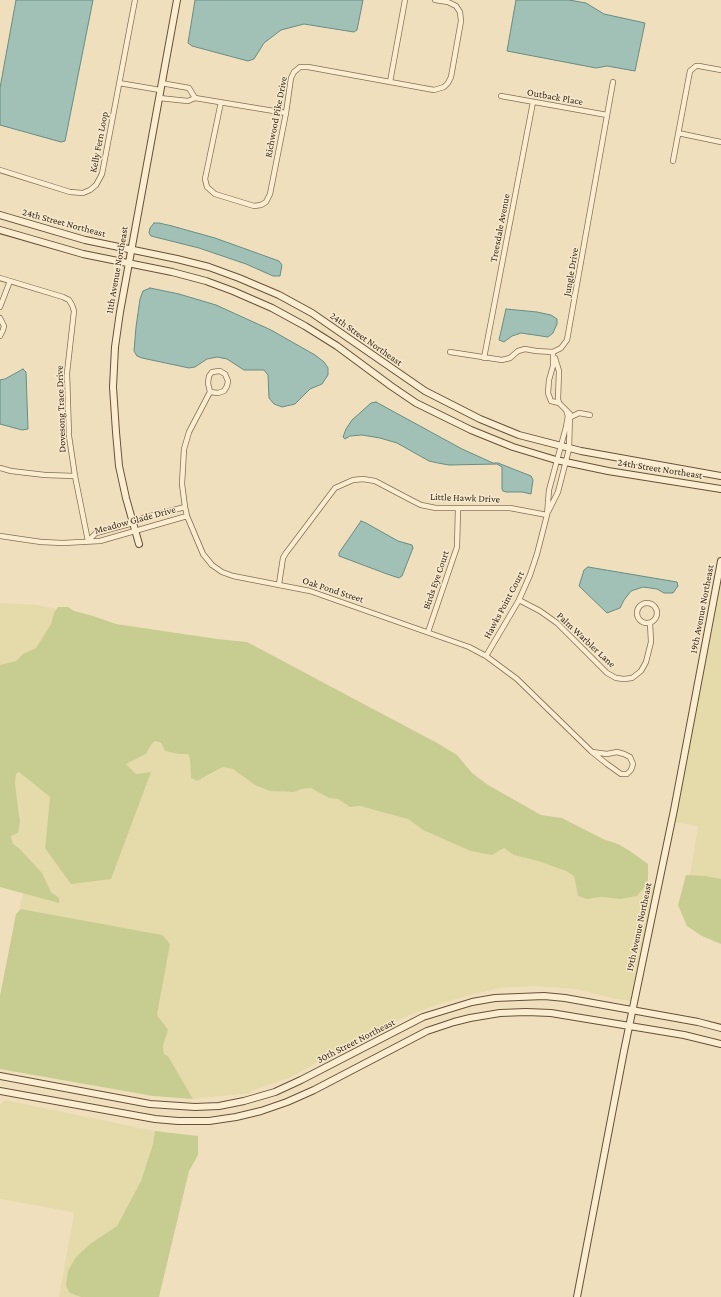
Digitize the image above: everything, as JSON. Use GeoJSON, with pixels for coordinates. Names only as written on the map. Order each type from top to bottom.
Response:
{"type":"FeatureCollection","features":[{"type":"Feature","properties":{"kind":"street","name":"Kelly Fern Loop"},"geometry":{"type":"LineString","coordinates":[[0,170],[70,192],[83,193],[96,185],[102,174],[135,0]]}},
{"type":"Feature","properties":{"kind":"street","name":"11th Avenue Northeast"},"geometry":{"type":"LineString","coordinates":[[139,544],[119,466],[113,387],[115,348],[128,263],[176,0]]}},
{"type":"Feature","properties":{"kind":"street"},"geometry":{"type":"LineString","coordinates":[[390,82],[405,0]]}},
{"type":"Feature","properties":{"kind":"street","name":"Richwood Pike Drive"},"geometry":{"type":"LineString","coordinates":[[221,102],[205,179],[206,184],[209,190],[215,194],[254,206],[264,204],[268,198],[286,113],[291,78],[294,72],[300,67],[308,67],[434,90],[444,87],[448,83],[451,77],[461,20],[460,12],[456,6],[448,2],[435,0]]}},
{"type":"Feature","properties":{"kind":"street"},"geometry":{"type":"LineString","coordinates":[[673,161],[690,71],[696,66],[721,70]]}},
{"type":"Feature","properties":{"kind":"street","name":"Jungle Drive"},"geometry":{"type":"LineString","coordinates":[[553,352],[565,344],[569,336],[613,82]]}},
{"type":"Feature","properties":{"kind":"street"},"geometry":{"type":"LineString","coordinates":[[119,83],[160,90]]}},
{"type":"Feature","properties":{"kind":"street"},"geometry":{"type":"LineString","coordinates":[[161,83],[189,88],[195,98]]}},
{"type":"Feature","properties":{"kind":"street","name":"Outback Place"},"geometry":{"type":"LineString","coordinates":[[501,96],[607,115]]}},
{"type":"Feature","properties":{"kind":"street"},"geometry":{"type":"LineString","coordinates":[[158,98],[188,101],[195,98],[286,113]]}},
{"type":"Feature","properties":{"kind":"street","name":"Treesdale Avenue"},"geometry":{"type":"LineString","coordinates":[[484,358],[533,102]]}},
{"type":"Feature","properties":{"kind":"street"},"geometry":{"type":"LineString","coordinates":[[678,133],[721,142]]}},
{"type":"Feature","properties":{"kind":"street","name":"24th Street Northeast"},"geometry":{"type":"LineString","coordinates":[[0,215],[85,240],[209,267],[279,295],[312,313],[425,391],[480,419],[519,435],[569,449],[721,476]]}},
{"type":"Feature","properties":{"kind":"street","name":"24th Street Northeast"},"geometry":{"type":"LineString","coordinates":[[0,230],[83,254],[172,272],[206,281],[233,291],[272,308],[337,346],[416,403],[471,430],[525,451],[556,460],[608,471],[721,489]]}},
{"type":"Feature","properties":{"kind":"street","name":"Dovesong Trace Drive"},"geometry":{"type":"LineString","coordinates":[[0,278],[63,297],[69,300],[72,305],[74,311],[67,373],[70,436],[75,476],[88,542]]}},
{"type":"Feature","properties":{"kind":"street"},"geometry":{"type":"LineString","coordinates":[[0,307],[10,281]]}},
{"type":"Feature","properties":{"kind":"street"},"geometry":{"type":"LineString","coordinates":[[0,318],[4,326],[4,330],[0,336]]}},
{"type":"Feature","properties":{"kind":"street"},"geometry":{"type":"LineString","coordinates":[[450,352],[502,360],[510,358],[524,348],[536,351],[553,352]]}},
{"type":"Feature","properties":{"kind":"street"},"geometry":{"type":"LineString","coordinates":[[553,352],[559,371],[559,403]]}},
{"type":"Feature","properties":{"kind":"street"},"geometry":{"type":"LineString","coordinates":[[553,352],[553,366],[548,393],[551,401],[559,403],[571,417],[579,414],[590,415]]}},
{"type":"Feature","properties":{"kind":"street","name":"Oak Pond Street"},"geometry":{"type":"LineString","coordinates":[[210,392],[218,393],[224,390],[228,381],[225,374],[220,371],[212,372],[209,376],[208,383],[210,392],[189,432],[184,449],[182,484],[187,516],[203,554],[212,565],[222,572],[233,576],[310,590],[469,647],[486,656],[530,690],[592,752],[621,774],[627,774],[631,770],[633,764],[630,757],[624,754],[617,752],[607,754],[592,752]]}},
{"type":"Feature","properties":{"kind":"street","name":"Hawks Point Court"},"geometry":{"type":"LineString","coordinates":[[486,656],[519,600],[533,568],[547,515],[549,492],[556,460],[566,427],[568,416],[566,410]]}},
{"type":"Feature","properties":{"kind":"street","name":"Hawks Point Court"},"geometry":{"type":"LineString","coordinates":[[547,515],[558,492],[566,462],[569,449],[571,417]]}},
{"type":"Feature","properties":{"kind":"street"},"geometry":{"type":"LineString","coordinates":[[0,468],[45,475],[75,476]]}},
{"type":"Feature","properties":{"kind":"street","name":"Little Hawk Drive"},"geometry":{"type":"LineString","coordinates":[[279,584],[283,558],[286,553],[335,488],[353,480],[375,480],[422,505],[436,508],[510,508],[547,515]]}},
{"type":"Feature","properties":{"kind":"street","name":"Meadow Glade Drive"},"geometry":{"type":"LineString","coordinates":[[88,542],[96,533],[143,518],[185,507]]}},
{"type":"Feature","properties":{"kind":"street","name":"Birds Eye Court"},"geometry":{"type":"LineString","coordinates":[[428,632],[457,547],[458,509]]}},
{"type":"Feature","properties":{"kind":"street","name":"Meadow Glade Drive"},"geometry":{"type":"LineString","coordinates":[[0,536],[40,542],[78,543],[100,541],[187,516]]}},
{"type":"Feature","properties":{"kind":"street","name":"19th Avenue Northeast"},"geometry":{"type":"LineString","coordinates":[[577,1297],[674,810],[721,561]]}},
{"type":"Feature","properties":{"kind":"street","name":"Palm Warbler Lane"},"geometry":{"type":"LineString","coordinates":[[519,600],[540,611],[557,623],[607,673],[616,678],[632,678],[641,671],[646,662],[651,642],[650,623]]}},
{"type":"Feature","properties":{"kind":"street","name":"Palm Warbler Lane"},"geometry":{"type":"LineString","coordinates":[[644,604],[650,604],[657,610],[658,613],[656,619],[650,623],[644,623],[638,618],[637,615],[639,608],[644,604]]}},
{"type":"Feature","properties":{"kind":"street","name":"30th Street Northeast"},"geometry":{"type":"LineString","coordinates":[[0,1076],[150,1104],[195,1107],[220,1106],[275,1092],[423,1017],[472,1002],[495,998],[544,996],[565,998],[698,1022],[721,1028]]}},
{"type":"Feature","properties":{"kind":"street"},"geometry":{"type":"LineString","coordinates":[[0,1091],[155,1119],[209,1121],[236,1117],[261,1111],[287,1102],[314,1090],[427,1031],[470,1018],[500,1013],[551,1013],[684,1035],[721,1044]]}},
{"type":"Feature","properties":{"kind":"shaded area"},"geometry":{"type":"Polygon","coordinates":[[[721,578],[721,879],[690,876],[698,826],[674,822],[721,578]]]}},
{"type":"Feature","properties":{"kind":"shaded area"},"geometry":{"type":"Polygon","coordinates":[[[0,603],[36,605],[57,609],[54,613],[51,624],[36,648],[23,654],[16,661],[0,665],[0,603]]]}},
{"type":"Feature","properties":{"kind":"shaded area"},"geometry":{"type":"Polygon","coordinates":[[[155,741],[179,754],[188,754],[190,759],[191,778],[197,781],[223,767],[233,769],[255,785],[284,792],[294,792],[311,788],[329,798],[338,799],[350,807],[360,806],[408,819],[423,830],[492,854],[504,848],[514,855],[538,861],[566,871],[574,876],[578,896],[587,899],[602,897],[621,899],[637,896],[648,883],[655,885],[631,1001],[616,999],[576,989],[534,986],[500,988],[442,1003],[411,1014],[291,1077],[251,1091],[251,1093],[193,1099],[168,1056],[164,1054],[163,1046],[168,1030],[157,1015],[170,944],[161,935],[21,909],[19,911],[23,893],[59,903],[59,898],[51,892],[42,873],[19,848],[13,844],[11,836],[18,833],[20,816],[15,784],[16,774],[19,772],[50,797],[45,848],[151,772],[136,774],[125,764],[146,754],[155,741]]]}},
{"type":"Feature","properties":{"kind":"shaded area"},"geometry":{"type":"Polygon","coordinates":[[[5,1100],[155,1131],[153,1144],[141,1181],[117,1226],[90,1244],[76,1257],[70,1293],[81,1297],[59,1297],[74,1214],[73,1212],[0,1199],[0,1105],[5,1100]]]}},
{"type":"Feature","properties":{"kind":"green space"},"geometry":{"type":"Polygon","coordinates":[[[58,607],[68,607],[74,611],[116,624],[247,642],[439,744],[457,755],[472,773],[488,785],[541,815],[562,818],[630,851],[648,864],[648,883],[637,896],[621,899],[602,897],[587,899],[578,896],[574,876],[566,871],[538,861],[514,855],[504,848],[492,855],[471,851],[423,830],[408,819],[360,806],[350,807],[338,799],[329,798],[311,788],[294,792],[270,791],[255,785],[233,769],[223,767],[197,781],[191,778],[190,759],[188,754],[165,751],[161,743],[155,741],[146,754],[126,764],[136,774],[151,772],[111,879],[71,884],[45,848],[50,797],[19,772],[16,774],[15,784],[20,821],[18,833],[11,836],[13,844],[19,848],[42,873],[51,892],[59,898],[59,903],[0,887],[0,665],[16,661],[23,654],[36,648],[51,624],[54,613],[58,607]]]}},
{"type":"Feature","properties":{"kind":"green space"},"geometry":{"type":"Polygon","coordinates":[[[686,875],[721,879],[721,944],[702,936],[687,926],[678,905],[686,875]]]}},
{"type":"Feature","properties":{"kind":"green space"},"geometry":{"type":"Polygon","coordinates":[[[21,909],[162,935],[166,939],[170,944],[157,1015],[168,1030],[163,1046],[164,1054],[168,1056],[193,1099],[153,1096],[0,1069],[0,996],[16,914],[21,909]]]}},
{"type":"Feature","properties":{"kind":"green space"},"geometry":{"type":"Polygon","coordinates":[[[155,1131],[198,1136],[198,1155],[189,1171],[159,1297],[81,1297],[70,1293],[66,1286],[68,1271],[76,1257],[90,1244],[117,1226],[141,1181],[153,1144],[155,1131]]]}},
{"type":"Feature","properties":{"kind":"water"},"geometry":{"type":"Polygon","coordinates":[[[16,0],[93,0],[65,141],[61,142],[0,125],[0,88],[16,0]]]}},
{"type":"Feature","properties":{"kind":"water"},"geometry":{"type":"Polygon","coordinates":[[[195,0],[363,0],[357,30],[354,32],[304,24],[281,30],[264,43],[254,59],[248,61],[192,46],[188,43],[195,0]]]}},
{"type":"Feature","properties":{"kind":"water"},"geometry":{"type":"Polygon","coordinates":[[[516,0],[569,0],[586,3],[604,14],[645,23],[635,71],[607,66],[596,68],[507,51],[516,0]]]}},
{"type":"Feature","properties":{"kind":"water"},"geometry":{"type":"Polygon","coordinates":[[[154,223],[172,226],[215,238],[279,261],[282,265],[280,276],[273,276],[246,264],[199,248],[151,236],[149,233],[150,228],[154,223]]]}},
{"type":"Feature","properties":{"kind":"water"},"geometry":{"type":"Polygon","coordinates":[[[150,288],[179,294],[216,305],[271,330],[315,355],[324,362],[328,368],[328,375],[322,384],[310,389],[295,404],[282,407],[274,404],[269,398],[268,375],[264,370],[244,370],[227,359],[217,357],[207,359],[195,367],[189,368],[137,356],[134,351],[140,299],[143,291],[150,288]]]}},
{"type":"Feature","properties":{"kind":"water"},"geometry":{"type":"Polygon","coordinates":[[[506,309],[551,315],[557,319],[557,324],[553,333],[548,337],[521,333],[512,336],[504,342],[499,340],[506,309]]]}},
{"type":"Feature","properties":{"kind":"water"},"geometry":{"type":"Polygon","coordinates":[[[23,369],[26,372],[28,429],[22,430],[0,424],[0,380],[5,379],[23,369]]]}},
{"type":"Feature","properties":{"kind":"water"},"geometry":{"type":"Polygon","coordinates":[[[376,402],[462,449],[493,463],[498,463],[531,476],[533,480],[531,494],[503,491],[502,467],[497,464],[449,465],[429,461],[397,443],[380,438],[362,435],[350,436],[345,439],[343,437],[352,420],[371,403],[376,402]]]}},
{"type":"Feature","properties":{"kind":"water"},"geometry":{"type":"Polygon","coordinates":[[[361,521],[398,541],[412,545],[413,548],[402,576],[399,578],[339,556],[339,553],[361,521]]]}},
{"type":"Feature","properties":{"kind":"water"},"geometry":{"type":"Polygon","coordinates":[[[588,567],[677,582],[678,586],[673,593],[664,593],[657,589],[643,587],[631,591],[620,608],[607,613],[579,586],[584,570],[588,567]]]}}]}
